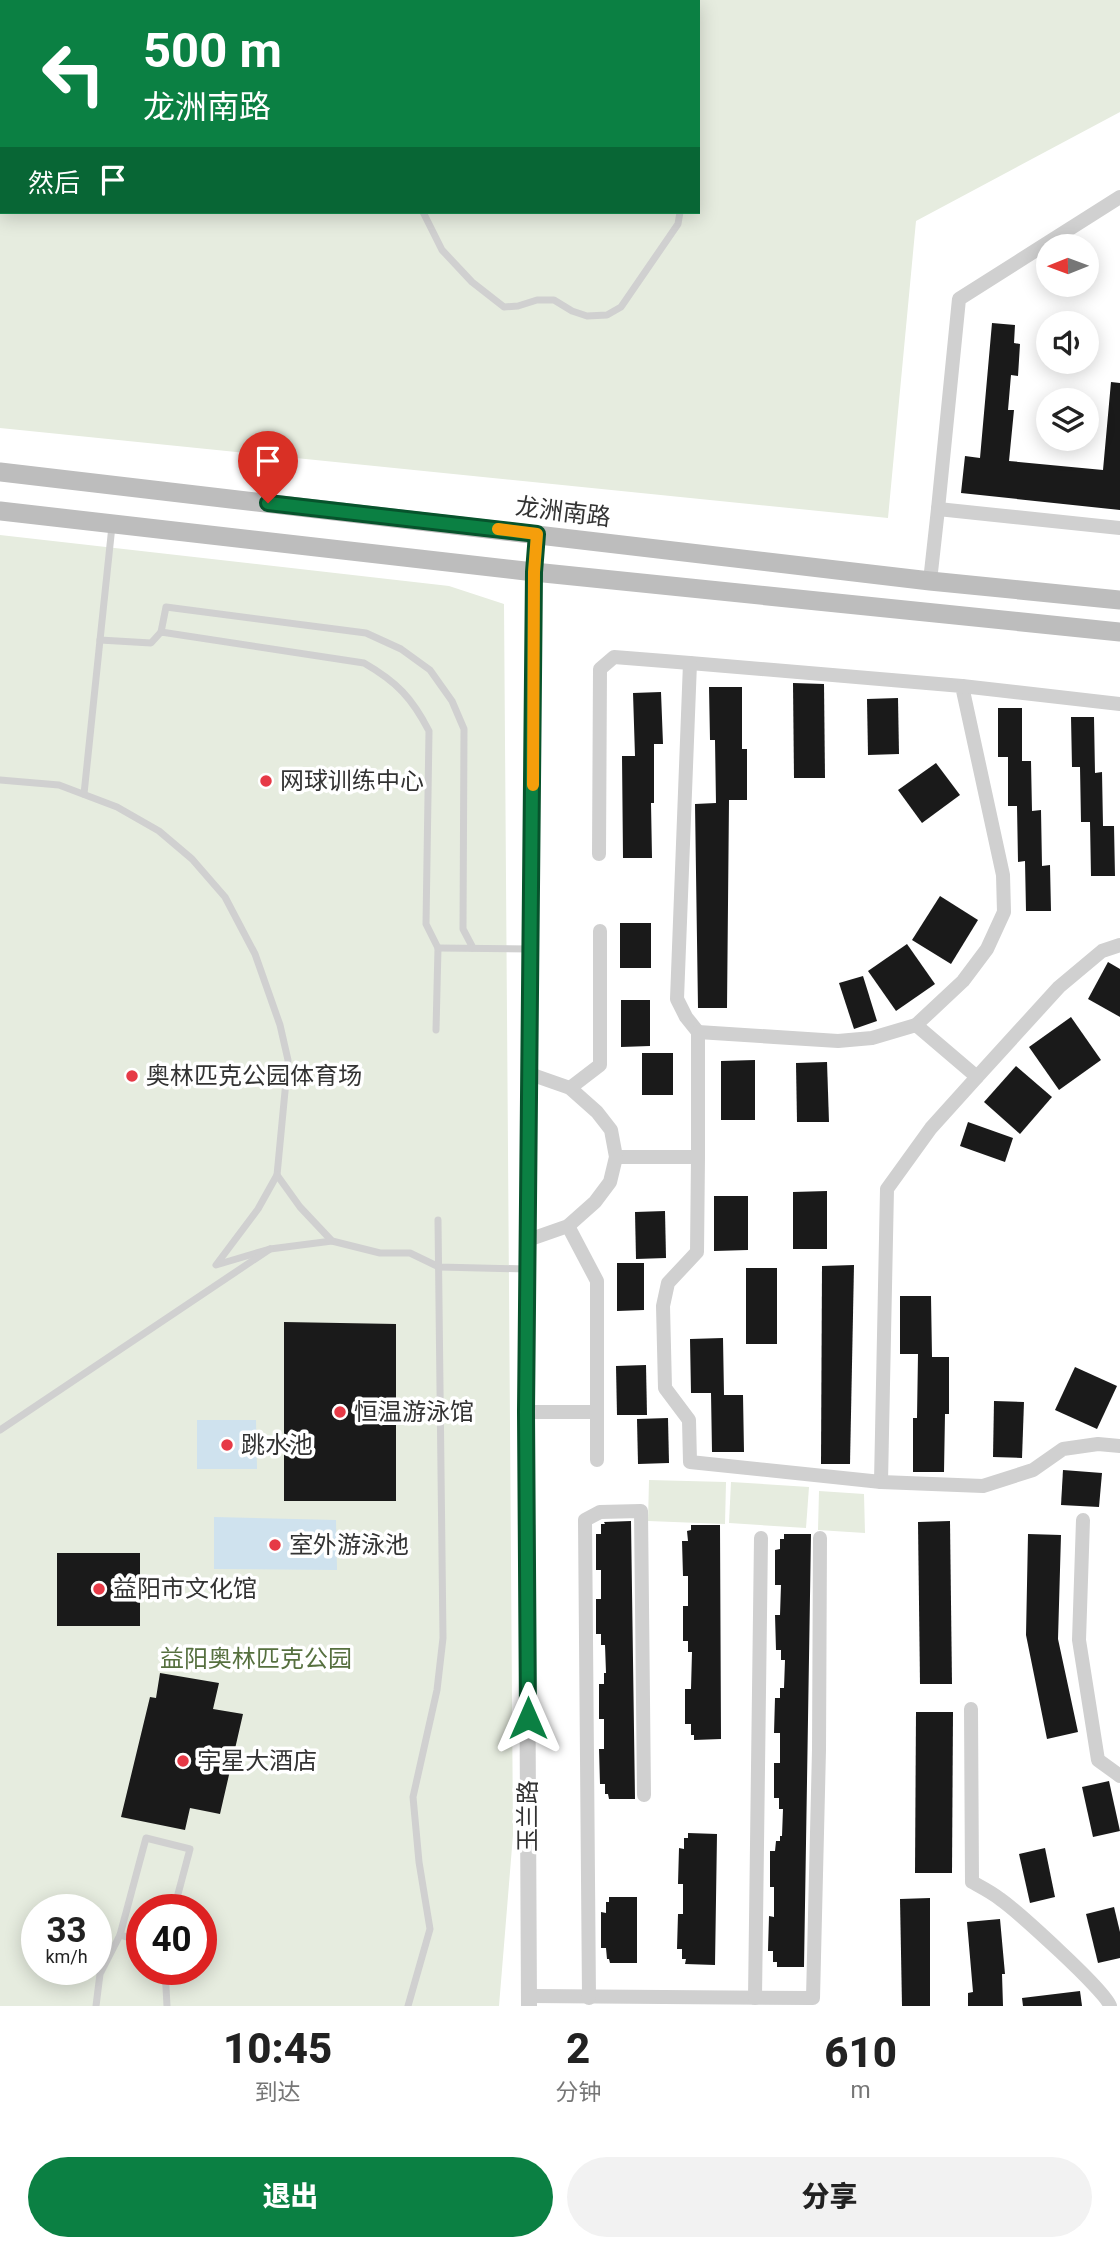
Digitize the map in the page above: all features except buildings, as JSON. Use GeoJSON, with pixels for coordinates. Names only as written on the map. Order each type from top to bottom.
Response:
{"type":"FeatureCollection","features":[{"type":"Feature","properties":{"kind":"main road","name":"龙洲南路"},"geometry":{"type":"LineString","coordinates":[[0,472],[930,581],[1120,600]]}},
{"type":"Feature","properties":{"kind":"main road"},"geometry":{"type":"LineString","coordinates":[[0,511],[112,526],[534,572],[1120,632]]}},
{"type":"Feature","properties":{"kind":"street"},"geometry":{"type":"LineString","coordinates":[[930,581],[959,299],[1120,197]]}},
{"type":"Feature","properties":{"kind":"street"},"geometry":{"type":"LineString","coordinates":[[938,509],[1120,528]]}},
{"type":"Feature","properties":{"kind":"street","name":"玉兰路"},"geometry":{"type":"LineString","coordinates":[[529,2001],[526,1412],[534,572],[537,534]]}},
{"type":"Feature","properties":{"kind":"street"},"geometry":{"type":"LineString","coordinates":[[599,853],[600,669],[614,657],[962,686],[1120,704]]}},
{"type":"Feature","properties":{"kind":"street"},"geometry":{"type":"LineString","coordinates":[[690,663],[677,999],[698,1032],[697,1252],[668,1283],[663,1306],[664,1388],[689,1420],[690,1462],[881,1482],[983,1486],[1033,1470],[1063,1449],[1098,1444],[1120,1446]]}},
{"type":"Feature","properties":{"kind":"street"},"geometry":{"type":"LineString","coordinates":[[698,1032],[838,1041],[872,1038],[916,1024],[963,981],[987,949],[1004,912],[1003,874],[962,686]]}},
{"type":"Feature","properties":{"kind":"street"},"geometry":{"type":"LineString","coordinates":[[570,1088],[600,1065],[600,931]]}},
{"type":"Feature","properties":{"kind":"street"},"geometry":{"type":"LineString","coordinates":[[881,1482],[887,1189],[931,1128],[1059,987],[1102,951],[1120,945]]}},
{"type":"Feature","properties":{"kind":"street"},"geometry":{"type":"LineString","coordinates":[[916,1024],[977,1077]]}},
{"type":"Feature","properties":{"kind":"street"},"geometry":{"type":"LineString","coordinates":[[528,1240],[568,1226],[595,1202],[610,1182],[616,1157],[611,1130],[597,1112],[570,1088],[530,1074]]}},
{"type":"Feature","properties":{"kind":"street"},"geometry":{"type":"LineString","coordinates":[[616,1157],[698,1157]]}},
{"type":"Feature","properties":{"kind":"street"},"geometry":{"type":"LineString","coordinates":[[568,1226],[597,1281],[597,1460]]}},
{"type":"Feature","properties":{"kind":"street"},"geometry":{"type":"LineString","coordinates":[[526,1412],[597,1412]]}},
{"type":"Feature","properties":{"kind":"street"},"geometry":{"type":"LineString","coordinates":[[589,1998],[585,1520],[600,1512],[641,1511],[644,1795]]}},
{"type":"Feature","properties":{"kind":"street"},"geometry":{"type":"LineString","coordinates":[[1083,1520],[1079,1640],[1098,1760],[1120,1776]]}},
{"type":"Feature","properties":{"kind":"street"},"geometry":{"type":"LineString","coordinates":[[755,1998],[761,1538]]}},
{"type":"Feature","properties":{"kind":"street"},"geometry":{"type":"LineString","coordinates":[[529,2001],[589,1998],[813,1998],[819,1750],[820,1538]]}},
{"type":"Feature","properties":{"kind":"street"},"geometry":{"type":"LineString","coordinates":[[971,1709],[972,1882],[1000,1899],[1087,1977],[1109,2001],[1110,2006]]}},
{"type":"Feature","properties":{"kind":"lane"},"geometry":{"type":"LineString","coordinates":[[424,214],[442,250],[472,282],[504,307],[519,306],[537,300],[554,300],[587,316],[607,316],[621,307],[678,224],[680,214]]}},
{"type":"Feature","properties":{"kind":"lane"},"geometry":{"type":"LineString","coordinates":[[84,794],[112,526]]}},
{"type":"Feature","properties":{"kind":"lane"},"geometry":{"type":"LineString","coordinates":[[100,640],[151,643],[160,632],[166,607],[366,633],[401,649],[430,670],[452,701],[464,729],[463,929],[472,948]]}},
{"type":"Feature","properties":{"kind":"lane"},"geometry":{"type":"LineString","coordinates":[[160,632],[364,663],[389,678],[415,704],[429,731],[426,924],[438,948],[436,1030]]}},
{"type":"Feature","properties":{"kind":"lane"},"geometry":{"type":"LineString","coordinates":[[0,780],[59,785],[117,807],[159,831],[192,859],[225,897],[255,954],[280,1025],[288,1060],[277,1175],[258,1209],[216,1265],[270,1250],[332,1241],[380,1253],[410,1253],[439,1267],[528,1269]]}},
{"type":"Feature","properties":{"kind":"lane"},"geometry":{"type":"LineString","coordinates":[[438,948],[531,949]]}},
{"type":"Feature","properties":{"kind":"lane"},"geometry":{"type":"LineString","coordinates":[[277,1175],[300,1207],[332,1241]]}},
{"type":"Feature","properties":{"kind":"lane"},"geometry":{"type":"LineString","coordinates":[[408,2006],[430,1929],[412,1797],[437,1690],[443,1638],[438,1220]]}},
{"type":"Feature","properties":{"kind":"lane"},"geometry":{"type":"LineString","coordinates":[[0,1430],[270,1250]]}},
{"type":"Feature","properties":{"kind":"lane"},"geometry":{"type":"LineString","coordinates":[[131,1894],[146,1838],[190,1850],[178,1894]]}},
{"type":"Feature","properties":{"kind":"lane"},"geometry":{"type":"LineString","coordinates":[[96,2006],[100,1974],[120,1935],[126,1913]]}},
{"type":"Feature","properties":{"kind":"lane"},"geometry":{"type":"LineString","coordinates":[[120,1935],[126,1937]]}},
{"type":"Feature","properties":{"kind":"lane"},"geometry":{"type":"LineString","coordinates":[[166,1985],[167,2006]]}},
{"type":"Feature","properties":{"kind":"green space"},"geometry":{"type":"Polygon","coordinates":[[[700,0],[1120,0],[1120,112],[916,221],[888,518],[0,428],[0,214],[700,214],[700,0]]]}},
{"type":"Feature","properties":{"kind":"green space","name":"益阳奥林匹克公园"},"geometry":{"type":"Polygon","coordinates":[[[0,535],[449,586],[504,604],[513,1835],[499,2006],[0,2006],[0,535]]]}},
{"type":"Feature","properties":{"kind":"green space"},"geometry":{"type":"Polygon","coordinates":[[[649,1480],[726,1482],[725,1524],[648,1521],[649,1480]]]}},
{"type":"Feature","properties":{"kind":"green space"},"geometry":{"type":"Polygon","coordinates":[[[731,1482],[809,1487],[806,1528],[729,1523],[731,1482]]]}},
{"type":"Feature","properties":{"kind":"green space"},"geometry":{"type":"Polygon","coordinates":[[[819,1491],[864,1494],[865,1533],[818,1530],[819,1491]]]}},
{"type":"Feature","properties":{"kind":"water","name":"跳水池"},"geometry":{"type":"Polygon","coordinates":[[[197,1420],[256,1420],[257,1469],[197,1469],[197,1420]]]}},
{"type":"Feature","properties":{"kind":"water","name":"室外游泳池"},"geometry":{"type":"Polygon","coordinates":[[[214,1517],[336,1520],[337,1570],[214,1569],[214,1517]]]}},
{"type":"Feature","properties":{"kind":"slow traffic"},"geometry":{"type":"LineString","coordinates":[[498,529],[537,534],[534,572],[533,785]]}},
{"type":"Feature","properties":{"kind":"place","name":"网球训练中心"},"geometry":{"type":"Point","coordinates":[266,781]}},
{"type":"Feature","properties":{"kind":"place","name":"奥林匹克公园体育场"},"geometry":{"type":"Point","coordinates":[132,1076]}},
{"type":"Feature","properties":{"kind":"place","name":"恒温游泳馆"},"geometry":{"type":"Point","coordinates":[340,1412]}},
{"type":"Feature","properties":{"kind":"place","name":"跳水池"},"geometry":{"type":"Point","coordinates":[227,1445]}},
{"type":"Feature","properties":{"kind":"place","name":"室外游泳池"},"geometry":{"type":"Point","coordinates":[275,1545]}},
{"type":"Feature","properties":{"kind":"place","name":"益阳市文化馆"},"geometry":{"type":"Point","coordinates":[99,1589]}},
{"type":"Feature","properties":{"kind":"place","name":"宇星大酒店"},"geometry":{"type":"Point","coordinates":[183,1761]}},
{"type":"Feature","properties":{"kind":"route"},"geometry":{"type":"LineString","coordinates":[[268,503],[537,534],[534,572],[526,1412],[528,1718]]}}]}
